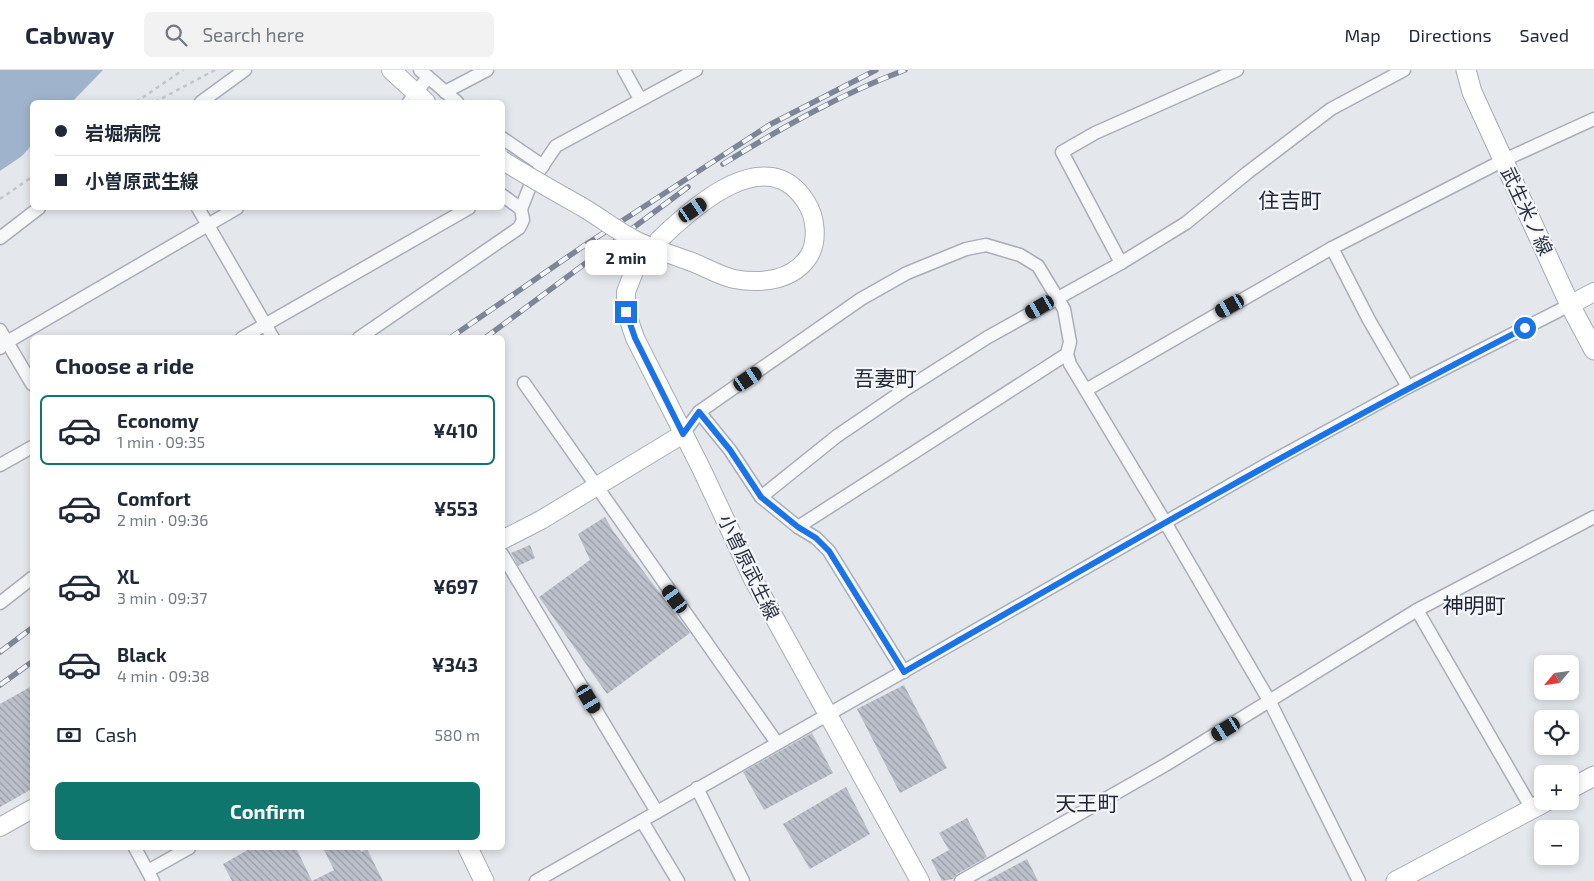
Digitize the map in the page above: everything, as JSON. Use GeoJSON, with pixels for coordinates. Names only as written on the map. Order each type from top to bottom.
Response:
{"type":"FeatureCollection","features":[{"type":"Feature","properties":{"kind":"main road"},"geometry":{"type":"LineString","coordinates":[[391,70],[417,100]]}},
{"type":"Feature","properties":{"kind":"main road","name":"武生米ノ線"},"geometry":{"type":"LineString","coordinates":[[1466,70],[1472,92],[1570,305],[1594,350]]}},
{"type":"Feature","properties":{"kind":"main road","name":"小曽原武生線"},"geometry":{"type":"LineString","coordinates":[[505,162],[636,240],[653,247],[733,278],[769,280],[791,274],[811,252],[815,237],[808,206],[794,187],[774,176],[760,176],[742,181],[717,194],[678,221],[659,240],[653,247],[632,273],[626,292],[626,312],[635,338],[753,579],[920,881]]}},
{"type":"Feature","properties":{"kind":"main road"},"geometry":{"type":"LineString","coordinates":[[1570,305],[1594,292]]}},
{"type":"Feature","properties":{"kind":"main road"},"geometry":{"type":"LineString","coordinates":[[505,538],[683,434]]}},
{"type":"Feature","properties":{"kind":"main road"},"geometry":{"type":"LineString","coordinates":[[1579,784],[1594,776]]}},
{"type":"Feature","properties":{"kind":"main road"},"geometry":{"type":"LineString","coordinates":[[1396,881],[1534,808]]}},
{"type":"Feature","properties":{"kind":"main road"},"geometry":{"type":"LineString","coordinates":[[0,827],[30,810]]}},
{"type":"Feature","properties":{"kind":"main road"},"geometry":{"type":"LineString","coordinates":[[469,850],[484,881]]}},
{"type":"Feature","properties":{"kind":"street"},"geometry":{"type":"LineString","coordinates":[[204,100],[245,70]]}},
{"type":"Feature","properties":{"kind":"street"},"geometry":{"type":"LineString","coordinates":[[446,92],[487,70]]}},
{"type":"Feature","properties":{"kind":"street"},"geometry":{"type":"LineString","coordinates":[[624,70],[640,99]]}},
{"type":"Feature","properties":{"kind":"street"},"geometry":{"type":"LineString","coordinates":[[363,335],[519,228],[523,220],[521,209],[532,181],[556,146],[696,70]]}},
{"type":"Feature","properties":{"kind":"street"},"geometry":{"type":"LineString","coordinates":[[1121,263],[1062,152],[1095,133],[1237,70]]}},
{"type":"Feature","properties":{"kind":"street"},"geometry":{"type":"LineString","coordinates":[[761,497],[837,436],[894,396],[988,337],[1121,263],[1186,223],[1246,173],[1331,109],[1404,70]]}},
{"type":"Feature","properties":{"kind":"street"},"geometry":{"type":"LineString","coordinates":[[417,100],[424,74],[456,100]]}},
{"type":"Feature","properties":{"kind":"street"},"geometry":{"type":"LineString","coordinates":[[1086,390],[1332,248],[1504,160],[1594,119]]}},
{"type":"Feature","properties":{"kind":"street"},"geometry":{"type":"LineString","coordinates":[[505,140],[543,166]]}},
{"type":"Feature","properties":{"kind":"street"},"geometry":{"type":"LineString","coordinates":[[505,196],[521,209]]}},
{"type":"Feature","properties":{"kind":"street"},"geometry":{"type":"LineString","coordinates":[[0,238],[36,210]]}},
{"type":"Feature","properties":{"kind":"street"},"geometry":{"type":"LineString","coordinates":[[199,210],[271,335]]}},
{"type":"Feature","properties":{"kind":"street"},"geometry":{"type":"LineString","coordinates":[[3,345],[233,210]]}},
{"type":"Feature","properties":{"kind":"street"},"geometry":{"type":"LineString","coordinates":[[248,335],[466,210]]}},
{"type":"Feature","properties":{"kind":"street"},"geometry":{"type":"LineString","coordinates":[[683,434],[699,412],[861,299],[907,273],[966,249],[986,245],[1020,255],[1038,266],[1064,309],[1068,322],[1070,342],[1067,354],[1070,364],[1270,702],[1359,881]]}},
{"type":"Feature","properties":{"kind":"street"},"geometry":{"type":"LineString","coordinates":[[1332,248],[1369,320],[1408,387]]}},
{"type":"Feature","properties":{"kind":"street"},"geometry":{"type":"LineString","coordinates":[[536,881],[1165,522],[1408,387],[1570,305]]}},
{"type":"Feature","properties":{"kind":"street"},"geometry":{"type":"LineString","coordinates":[[0,330],[3,345],[30,381]]}},
{"type":"Feature","properties":{"kind":"street"},"geometry":{"type":"LineString","coordinates":[[798,527],[1067,354]]}},
{"type":"Feature","properties":{"kind":"street"},"geometry":{"type":"LineString","coordinates":[[524,383],[595,487],[777,743]]}},
{"type":"Feature","properties":{"kind":"street"},"geometry":{"type":"LineString","coordinates":[[699,412],[730,450],[761,497],[798,527],[816,538],[829,551],[904,672]]}},
{"type":"Feature","properties":{"kind":"street"},"geometry":{"type":"LineString","coordinates":[[0,465],[30,448]]}},
{"type":"Feature","properties":{"kind":"street"},"geometry":{"type":"LineString","coordinates":[[961,881],[1167,764],[1418,610],[1594,517]]}},
{"type":"Feature","properties":{"kind":"street"},"geometry":{"type":"LineString","coordinates":[[505,559],[657,812]]}},
{"type":"Feature","properties":{"kind":"street"},"geometry":{"type":"LineString","coordinates":[[0,603],[30,580]]}},
{"type":"Feature","properties":{"kind":"street"},"geometry":{"type":"LineString","coordinates":[[1418,610],[1534,795]]}},
{"type":"Feature","properties":{"kind":"street"},"geometry":{"type":"LineString","coordinates":[[697,788],[743,881]]}},
{"type":"Feature","properties":{"kind":"street"},"geometry":{"type":"LineString","coordinates":[[642,822],[678,881]]}},
{"type":"Feature","properties":{"kind":"street"},"geometry":{"type":"LineString","coordinates":[[136,850],[150,876],[186,850]]}},
{"type":"Feature","properties":{"kind":"path"},"geometry":{"type":"LineString","coordinates":[[139,100],[183,70]]}},
{"type":"Feature","properties":{"kind":"path"},"geometry":{"type":"LineString","coordinates":[[159,100],[215,70]]}},
{"type":"Feature","properties":{"kind":"path"},"geometry":{"type":"LineString","coordinates":[[0,199],[30,178]]}},
{"type":"Feature","properties":{"kind":"water"},"geometry":{"type":"Polygon","coordinates":[[[0,70],[103,70],[74,100],[30,100],[30,147],[22,156],[0,171],[0,70]]]}},
{"type":"Feature","properties":{"kind":"building"},"geometry":{"type":"Polygon","coordinates":[[[605,517],[613,531],[690,633],[607,694],[539,597],[590,560],[578,534],[605,517]]]}},
{"type":"Feature","properties":{"kind":"building"},"geometry":{"type":"Polygon","coordinates":[[[530,545],[535,558],[518,566],[511,553],[530,545]]]}},
{"type":"Feature","properties":{"kind":"building"},"geometry":{"type":"Polygon","coordinates":[[[904,685],[947,768],[900,793],[857,709],[904,685]]]}},
{"type":"Feature","properties":{"kind":"building"},"geometry":{"type":"Polygon","coordinates":[[[30,687],[30,790],[0,807],[0,704],[30,687]]]}},
{"type":"Feature","properties":{"kind":"building"},"geometry":{"type":"Polygon","coordinates":[[[812,733],[833,773],[764,810],[743,772],[812,733]]]}},
{"type":"Feature","properties":{"kind":"building"},"geometry":{"type":"Polygon","coordinates":[[[846,787],[870,834],[810,869],[783,824],[846,787]]]}},
{"type":"Feature","properties":{"kind":"building"},"geometry":{"type":"Polygon","coordinates":[[[967,818],[987,857],[957,874],[953,879],[942,881],[931,860],[949,850],[939,833],[967,818]]]}},
{"type":"Feature","properties":{"kind":"building"},"geometry":{"type":"Polygon","coordinates":[[[248,850],[297,850],[312,881],[232,881],[223,864],[248,850]]]}},
{"type":"Feature","properties":{"kind":"building"},"geometry":{"type":"Polygon","coordinates":[[[324,850],[360,850],[361,852],[368,850],[383,881],[312,881],[334,870],[324,850]]]}},
{"type":"Feature","properties":{"kind":"building"},"geometry":{"type":"Polygon","coordinates":[[[1027,859],[1038,881],[986,881],[1027,859]]]}},
{"type":"Feature","properties":{"kind":"railway"},"geometry":{"type":"LineString","coordinates":[[454,335],[585,245],[771,124],[876,70]]}},
{"type":"Feature","properties":{"kind":"railway"},"geometry":{"type":"LineString","coordinates":[[723,164],[812,112],[881,79],[905,70]]}},
{"type":"Feature","properties":{"kind":"railway"},"geometry":{"type":"LineString","coordinates":[[489,335],[688,187]]}},
{"type":"Feature","properties":{"kind":"railway"},"geometry":{"type":"LineString","coordinates":[[0,652],[30,630]]}},
{"type":"Feature","properties":{"kind":"railway"},"geometry":{"type":"LineString","coordinates":[[0,685],[30,663]]}},
{"type":"Feature","properties":{"kind":"district","name":"住吉町"},"geometry":{"type":"Point","coordinates":[1290,201]}},
{"type":"Feature","properties":{"kind":"district","name":"吾妻町"},"geometry":{"type":"Point","coordinates":[885,379]}},
{"type":"Feature","properties":{"kind":"district","name":"神明町"},"geometry":{"type":"Point","coordinates":[1474,606]}},
{"type":"Feature","properties":{"kind":"district","name":"天王町"},"geometry":{"type":"Point","coordinates":[1087,804]}},
{"type":"Feature","properties":{"kind":"route"},"geometry":{"type":"LineString","coordinates":[[626,312],[635,338],[683,434],[699,412],[730,450],[761,497],[798,527],[816,538],[829,551],[904,672],[1271,462],[1408,387],[1525,328]]}}]}
